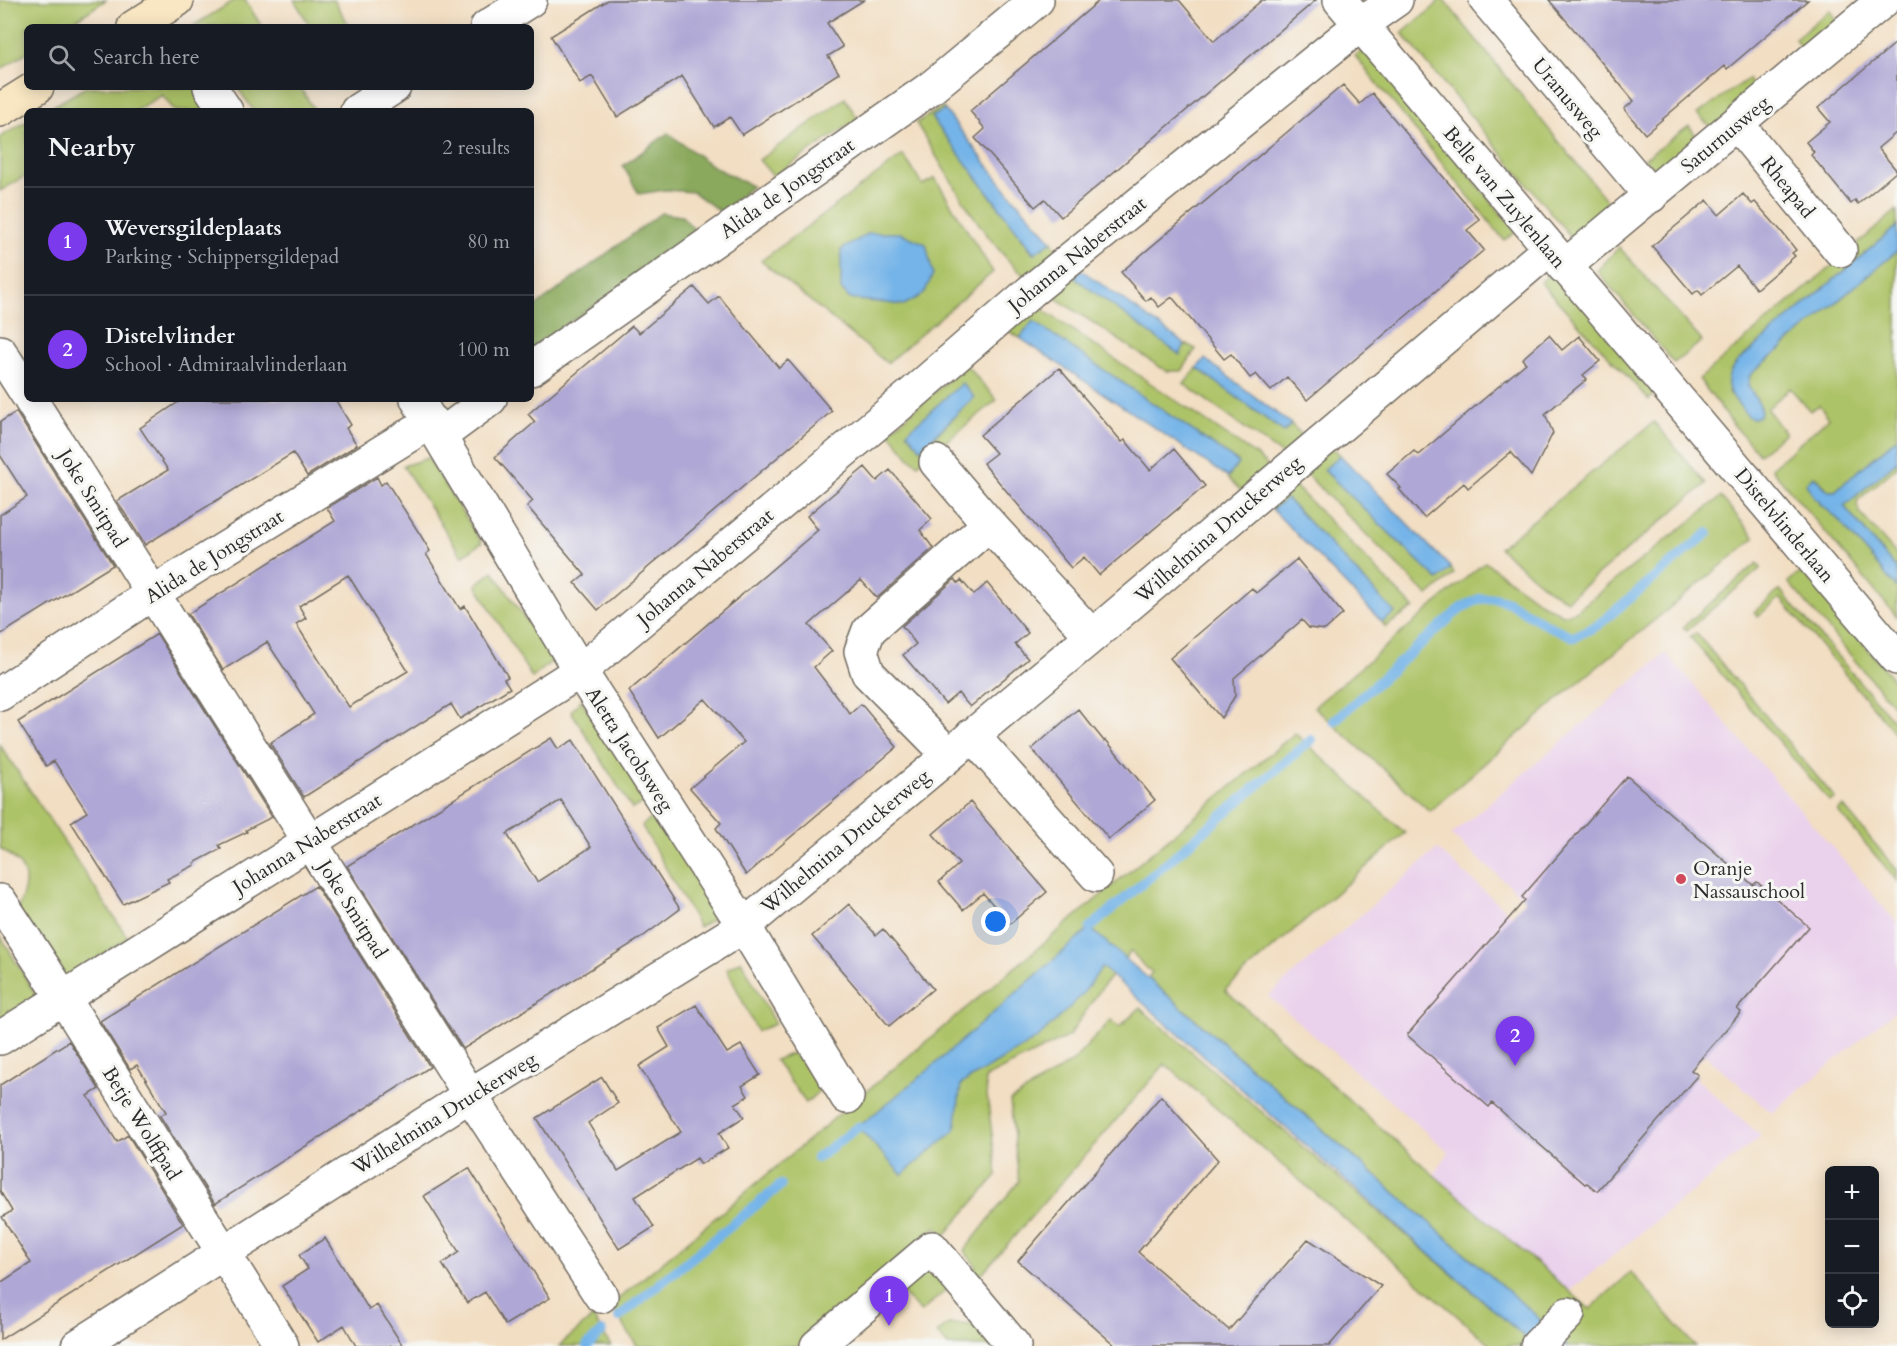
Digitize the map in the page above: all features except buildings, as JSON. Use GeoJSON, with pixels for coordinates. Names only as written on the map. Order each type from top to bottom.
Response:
{"type":"FeatureCollection","features":[{"type":"Feature","properties":{"kind":"street"},"geometry":{"type":"LineString","coordinates":[[492,24],[530,0]]}},
{"type":"Feature","properties":{"kind":"street","name":"Alida de Jongstraat"},"geometry":{"type":"LineString","coordinates":[[534,367],[932,87],[1037,0]]}},
{"type":"Feature","properties":{"kind":"street","name":"Belle van Zuylenlaan"},"geometry":{"type":"LineString","coordinates":[[1340,0],[1556,258],[1674,392]]}},
{"type":"Feature","properties":{"kind":"street","name":"Johanna Naberstraat"},"geometry":{"type":"LineString","coordinates":[[0,1038],[580,671],[911,395],[1031,291],[1360,25],[1396,0]]}},
{"type":"Feature","properties":{"kind":"street","name":"Uranusweg"},"geometry":{"type":"LineString","coordinates":[[1486,0],[1651,196]]}},
{"type":"Feature","properties":{"kind":"street","name":"Saturnusweg"},"geometry":{"type":"LineString","coordinates":[[1556,258],[1651,196],[1884,0]]}},
{"type":"Feature","properties":{"kind":"street"},"geometry":{"type":"LineString","coordinates":[[0,110],[33,90]]}},
{"type":"Feature","properties":{"kind":"street"},"geometry":{"type":"LineString","coordinates":[[212,90],[224,108]]}},
{"type":"Feature","properties":{"kind":"street"},"geometry":{"type":"LineString","coordinates":[[362,108],[389,90]]}},
{"type":"Feature","properties":{"kind":"street","name":"Rheapad"},"geometry":{"type":"LineString","coordinates":[[1737,124],[1840,250]]}},
{"type":"Feature","properties":{"kind":"street","name":"Wilhelmina Druckerweg"},"geometry":{"type":"LineString","coordinates":[[78,1346],[470,1095],[744,926],[1092,636],[1556,258]]}},
{"type":"Feature","properties":{"kind":"street"},"geometry":{"type":"LineString","coordinates":[[0,352],[24,389]]}},
{"type":"Feature","properties":{"kind":"street","name":"Distelvlinderlaan"},"geometry":{"type":"LineString","coordinates":[[1674,392],[1897,657]]}},
{"type":"Feature","properties":{"kind":"street","name":"Joke Smitpad"},"geometry":{"type":"LineString","coordinates":[[32,402],[470,1095],[601,1296]]}},
{"type":"Feature","properties":{"kind":"street","name":"Alida de Jongstraat"},"geometry":{"type":"LineString","coordinates":[[0,694],[153,593],[430,419],[481,402]]}},
{"type":"Feature","properties":{"kind":"street","name":"Aletta Jacobsweg"},"geometry":{"type":"LineString","coordinates":[[430,419],[580,671],[744,926],[847,1097]]}},
{"type":"Feature","properties":{"kind":"street"},"geometry":{"type":"LineString","coordinates":[[936,462],[989,524],[1092,636]]}},
{"type":"Feature","properties":{"kind":"street"},"geometry":{"type":"LineString","coordinates":[[989,524],[869,630],[861,651],[868,674],[960,745],[1096,875]]}},
{"type":"Feature","properties":{"kind":"street","name":"Betje Wolffpad"},"geometry":{"type":"LineString","coordinates":[[0,901],[63,997],[282,1346]]}},
{"type":"Feature","properties":{"kind":"street"},"geometry":{"type":"LineString","coordinates":[[817,1346],[932,1248],[1014,1346]]}},
{"type":"Feature","properties":{"kind":"street"},"geometry":{"type":"LineString","coordinates":[[1537,1346],[1568,1314]]}},
{"type":"Feature","properties":{"kind":"shaded area","name":"Oranje Nassauschool"},"geometry":{"type":"Polygon","coordinates":[[[1666,653],[1897,923],[1897,1009],[1772,1113],[1451,835],[1666,653]]]}},
{"type":"Feature","properties":{"kind":"shaded area"},"geometry":{"type":"Polygon","coordinates":[[[1437,849],[1761,1136],[1568,1292],[1434,1175],[1449,1152],[1268,996],[1437,849]]]}},
{"type":"Feature","properties":{"kind":"green space"},"geometry":{"type":"Polygon","coordinates":[[[0,0],[106,0],[70,24],[24,24],[24,54],[0,70],[0,0]]]}},
{"type":"Feature","properties":{"kind":"green space"},"geometry":{"type":"Polygon","coordinates":[[[235,0],[245,0],[260,24],[196,24],[235,0]]]}},
{"type":"Feature","properties":{"kind":"green space"},"geometry":{"type":"Polygon","coordinates":[[[294,0],[334,0],[348,24],[309,24],[294,0]]]}},
{"type":"Feature","properties":{"kind":"green space"},"geometry":{"type":"Polygon","coordinates":[[[1439,0],[1444,0],[1612,207],[1575,242],[1402,33],[1435,6],[1439,0]]]}},
{"type":"Feature","properties":{"kind":"green space"},"geometry":{"type":"Polygon","coordinates":[[[1830,10],[1838,25],[1803,51],[1795,39],[1830,10]]]}},
{"type":"Feature","properties":{"kind":"green space"},"geometry":{"type":"Polygon","coordinates":[[[1366,48],[1516,232],[1504,240],[1355,56],[1366,48]]]}},
{"type":"Feature","properties":{"kind":"green space"},"geometry":{"type":"Polygon","coordinates":[[[1748,79],[1755,92],[1712,128],[1697,114],[1748,79]]]}},
{"type":"Feature","properties":{"kind":"green space"},"geometry":{"type":"Polygon","coordinates":[[[81,90],[196,90],[207,108],[173,108],[162,95],[140,108],[50,108],[81,90]]]}},
{"type":"Feature","properties":{"kind":"green space"},"geometry":{"type":"Polygon","coordinates":[[[239,90],[302,90],[313,108],[252,108],[239,90]]]}},
{"type":"Feature","properties":{"kind":"green space"},"geometry":{"type":"Polygon","coordinates":[[[845,98],[858,119],[773,176],[759,160],[845,98]]]}},
{"type":"Feature","properties":{"kind":"green space"},"geometry":{"type":"Polygon","coordinates":[[[942,107],[945,110],[932,117],[1033,253],[1052,241],[1058,253],[1031,282],[1013,265],[982,227],[916,123],[942,107]]]}},
{"type":"Feature","properties":{"kind":"green space"},"geometry":{"type":"Polygon","coordinates":[[[24,123],[24,177],[0,191],[0,137],[24,123]]]}},
{"type":"Feature","properties":{"kind":"green space"},"geometry":{"type":"Polygon","coordinates":[[[1689,126],[1699,140],[1657,170],[1644,159],[1689,126]]]}},
{"type":"Feature","properties":{"kind":"green space"},"geometry":{"type":"Polygon","coordinates":[[[668,133],[714,167],[752,186],[722,213],[693,192],[665,190],[639,194],[623,166],[668,133]]]}},
{"type":"Feature","properties":{"kind":"green space"},"geometry":{"type":"Polygon","coordinates":[[[903,155],[923,185],[935,178],[993,272],[887,363],[761,261],[903,155]]]}},
{"type":"Feature","properties":{"kind":"green space"},"geometry":{"type":"Polygon","coordinates":[[[1897,210],[1897,226],[1857,260],[1849,251],[1897,210]]]}},
{"type":"Feature","properties":{"kind":"green space"},"geometry":{"type":"Polygon","coordinates":[[[661,213],[682,216],[699,235],[534,346],[534,308],[661,213]]]}},
{"type":"Feature","properties":{"kind":"green space"},"geometry":{"type":"Polygon","coordinates":[[[1619,247],[1702,341],[1674,363],[1597,271],[1619,247]]]}},
{"type":"Feature","properties":{"kind":"green space"},"geometry":{"type":"Polygon","coordinates":[[[1897,251],[1897,438],[1835,491],[1829,491],[1816,477],[1820,504],[1835,516],[1897,588],[1897,617],[1771,468],[1829,418],[1819,405],[1810,411],[1790,388],[1767,409],[1785,433],[1759,454],[1699,379],[1841,258],[1849,267],[1737,362],[1731,370],[1729,392],[1749,417],[1761,412],[1748,386],[1750,375],[1897,251]]]}},
{"type":"Feature","properties":{"kind":"green space"},"geometry":{"type":"Polygon","coordinates":[[[1076,266],[1080,269],[1076,278],[1180,354],[1186,344],[1196,349],[1182,371],[1166,371],[1054,297],[1076,266]]]}},
{"type":"Feature","properties":{"kind":"green space"},"geometry":{"type":"Polygon","coordinates":[[[1554,271],[1657,388],[1649,400],[1540,282],[1554,271]]]}},
{"type":"Feature","properties":{"kind":"green space"},"geometry":{"type":"Polygon","coordinates":[[[1033,303],[1257,456],[1271,469],[1244,494],[1228,478],[1238,462],[1034,322],[1020,338],[1007,330],[1033,303]]]}},
{"type":"Feature","properties":{"kind":"green space"},"geometry":{"type":"Polygon","coordinates":[[[966,365],[997,400],[918,464],[910,458],[889,432],[966,365]],[[974,397],[907,432],[922,449],[974,397]]]}},
{"type":"Feature","properties":{"kind":"green space"},"geometry":{"type":"Polygon","coordinates":[[[1197,368],[1284,432],[1291,424],[1307,440],[1285,457],[1184,384],[1197,368]]]}},
{"type":"Feature","properties":{"kind":"green space"},"geometry":{"type":"Polygon","coordinates":[[[1654,422],[1706,484],[1567,600],[1549,590],[1499,548],[1654,422]]]}},
{"type":"Feature","properties":{"kind":"green space"},"geometry":{"type":"Polygon","coordinates":[[[1331,446],[1340,455],[1324,470],[1438,580],[1451,568],[1454,574],[1428,596],[1305,473],[1331,446]]]}},
{"type":"Feature","properties":{"kind":"green space"},"geometry":{"type":"Polygon","coordinates":[[[428,458],[482,543],[462,556],[403,466],[428,458]]]}},
{"type":"Feature","properties":{"kind":"green space"},"geometry":{"type":"Polygon","coordinates":[[[1897,461],[1897,467],[1858,500],[1857,504],[1859,512],[1897,555],[1897,570],[1844,506],[1897,461]]]}},
{"type":"Feature","properties":{"kind":"green space"},"geometry":{"type":"Polygon","coordinates":[[[1292,483],[1414,608],[1385,627],[1382,622],[1395,613],[1287,499],[1272,509],[1267,501],[1292,483]]]}},
{"type":"Feature","properties":{"kind":"green space"},"geometry":{"type":"Polygon","coordinates":[[[1721,497],[1755,538],[1563,695],[1430,811],[1314,707],[1485,562],[1541,603],[1563,615],[1576,611],[1721,497]]]}},
{"type":"Feature","properties":{"kind":"green space"},"geometry":{"type":"Polygon","coordinates":[[[1757,563],[1761,568],[1687,630],[1683,627],[1757,563]]]}},
{"type":"Feature","properties":{"kind":"green space"},"geometry":{"type":"Polygon","coordinates":[[[493,571],[553,660],[532,678],[476,585],[493,571]]]}},
{"type":"Feature","properties":{"kind":"green space"},"geometry":{"type":"Polygon","coordinates":[[[1803,571],[1897,684],[1897,710],[1788,582],[1803,571]]]}},
{"type":"Feature","properties":{"kind":"green space"},"geometry":{"type":"Polygon","coordinates":[[[1780,590],[1897,725],[1897,735],[1780,598],[1758,616],[1754,612],[1780,590]]]}},
{"type":"Feature","properties":{"kind":"green space"},"geometry":{"type":"Polygon","coordinates":[[[1696,633],[1835,798],[1830,802],[1690,637],[1696,633]]]}},
{"type":"Feature","properties":{"kind":"green space"},"geometry":{"type":"Polygon","coordinates":[[[581,700],[648,800],[632,809],[571,711],[581,700]]]}},
{"type":"Feature","properties":{"kind":"green space"},"geometry":{"type":"Polygon","coordinates":[[[1295,733],[1405,833],[1225,990],[1590,1309],[1631,1272],[1695,1346],[1568,1346],[1531,1311],[1148,978],[1152,972],[1131,951],[1100,990],[1069,1036],[985,1078],[997,1175],[945,1235],[936,1227],[798,1346],[637,1346],[611,1305],[1295,733]]]}},
{"type":"Feature","properties":{"kind":"green space"},"geometry":{"type":"Polygon","coordinates":[[[0,745],[128,938],[60,982],[17,911],[24,891],[25,875],[17,862],[0,848],[0,745]]]}},
{"type":"Feature","properties":{"kind":"green space"},"geometry":{"type":"Polygon","coordinates":[[[1843,806],[1897,870],[1897,881],[1838,811],[1843,806]]]}},
{"type":"Feature","properties":{"kind":"green space"},"geometry":{"type":"Polygon","coordinates":[[[654,816],[722,914],[699,927],[642,826],[654,816]]]}},
{"type":"Feature","properties":{"kind":"green space"},"geometry":{"type":"Polygon","coordinates":[[[0,935],[37,997],[0,1021],[0,935]]]}},
{"type":"Feature","properties":{"kind":"green space"},"geometry":{"type":"Polygon","coordinates":[[[741,960],[775,1024],[757,1031],[727,969],[741,960]]]}},
{"type":"Feature","properties":{"kind":"green space"},"geometry":{"type":"Polygon","coordinates":[[[1140,1008],[1535,1346],[1492,1346],[1165,1064],[978,1278],[971,1272],[976,1266],[964,1251],[1019,1181],[1010,1101],[1072,1062],[1111,1020],[1119,1027],[1140,1008]]]}},
{"type":"Feature","properties":{"kind":"green space"},"geometry":{"type":"Polygon","coordinates":[[[793,1053],[823,1087],[806,1103],[775,1060],[793,1053]]]}},
{"type":"Feature","properties":{"kind":"green space"},"geometry":{"type":"Polygon","coordinates":[[[930,1256],[952,1285],[921,1312],[895,1287],[930,1256]]]}},
{"type":"Feature","properties":{"kind":"green space"},"geometry":{"type":"Polygon","coordinates":[[[593,1317],[611,1346],[559,1346],[593,1317]]]}},
{"type":"Feature","properties":{"kind":"green space"},"geometry":{"type":"Polygon","coordinates":[[[949,1324],[981,1325],[998,1346],[948,1346],[937,1333],[949,1324]]]}},
{"type":"Feature","properties":{"kind":"water"},"geometry":{"type":"Polygon","coordinates":[[[945,110],[1005,188],[1052,241],[1034,253],[931,117],[945,110]]]}},
{"type":"Feature","properties":{"kind":"water"},"geometry":{"type":"Polygon","coordinates":[[[1897,226],[1897,251],[1750,375],[1748,386],[1761,412],[1759,416],[1752,419],[1749,417],[1733,397],[1728,385],[1731,370],[1737,362],[1897,226]]]}},
{"type":"Feature","properties":{"kind":"water"},"geometry":{"type":"Polygon","coordinates":[[[869,233],[900,233],[926,244],[933,274],[924,294],[904,305],[850,299],[841,289],[841,250],[869,233]]]}},
{"type":"Feature","properties":{"kind":"water"},"geometry":{"type":"Polygon","coordinates":[[[1080,269],[1185,344],[1180,355],[1075,278],[1080,269]]]}},
{"type":"Feature","properties":{"kind":"water"},"geometry":{"type":"Polygon","coordinates":[[[1033,321],[1239,463],[1228,477],[1020,338],[1033,321]]]}},
{"type":"Feature","properties":{"kind":"water"},"geometry":{"type":"Polygon","coordinates":[[[1205,359],[1291,424],[1284,432],[1197,368],[1205,359]]]}},
{"type":"Feature","properties":{"kind":"water"},"geometry":{"type":"Polygon","coordinates":[[[962,383],[974,397],[921,449],[907,432],[962,383]]]}},
{"type":"Feature","properties":{"kind":"water"},"geometry":{"type":"Polygon","coordinates":[[[1897,438],[1897,461],[1844,506],[1897,570],[1897,588],[1835,516],[1820,504],[1819,500],[1815,499],[1806,484],[1813,476],[1829,491],[1835,491],[1897,438]]]}},
{"type":"Feature","properties":{"kind":"water"},"geometry":{"type":"Polygon","coordinates":[[[1340,455],[1451,568],[1438,580],[1324,470],[1340,455]]]}},
{"type":"Feature","properties":{"kind":"water"},"geometry":{"type":"Polygon","coordinates":[[[1287,499],[1395,613],[1382,622],[1272,509],[1287,499]]]}},
{"type":"Feature","properties":{"kind":"water"},"geometry":{"type":"Polygon","coordinates":[[[1090,928],[1531,1311],[1568,1346],[1535,1346],[1102,967],[1082,995],[1038,1038],[961,1084],[955,1130],[902,1175],[858,1127],[927,1071],[1090,928]]]}},
{"type":"Feature","properties":{"kind":"waterway"},"geometry":{"type":"LineString","coordinates":[[1334,721],[1461,608],[1479,599],[1496,598],[1574,637],[1598,625],[1708,533]]}},
{"type":"Feature","properties":{"kind":"waterway"},"geometry":{"type":"LineString","coordinates":[[1090,928],[1311,740]]}},
{"type":"Feature","properties":{"kind":"waterway"},"geometry":{"type":"LineString","coordinates":[[817,1158],[858,1127]]}},
{"type":"Feature","properties":{"kind":"waterway"},"geometry":{"type":"LineString","coordinates":[[619,1317],[781,1185]]}},
{"type":"Feature","properties":{"kind":"waterway"},"geometry":{"type":"LineString","coordinates":[[587,1346],[602,1332]]}},
{"type":"Feature","properties":{"kind":"place","name":"Oranje Nassauschool"},"geometry":{"type":"Point","coordinates":[1681,879]}},
{"type":"Feature","properties":{"kind":"place","name":"Distelvlinder"},"geometry":{"type":"Point","coordinates":[1515,1066]}},
{"type":"Feature","properties":{"kind":"place","name":"Weversgildeplaats"},"geometry":{"type":"Point","coordinates":[889,1326]}}]}
